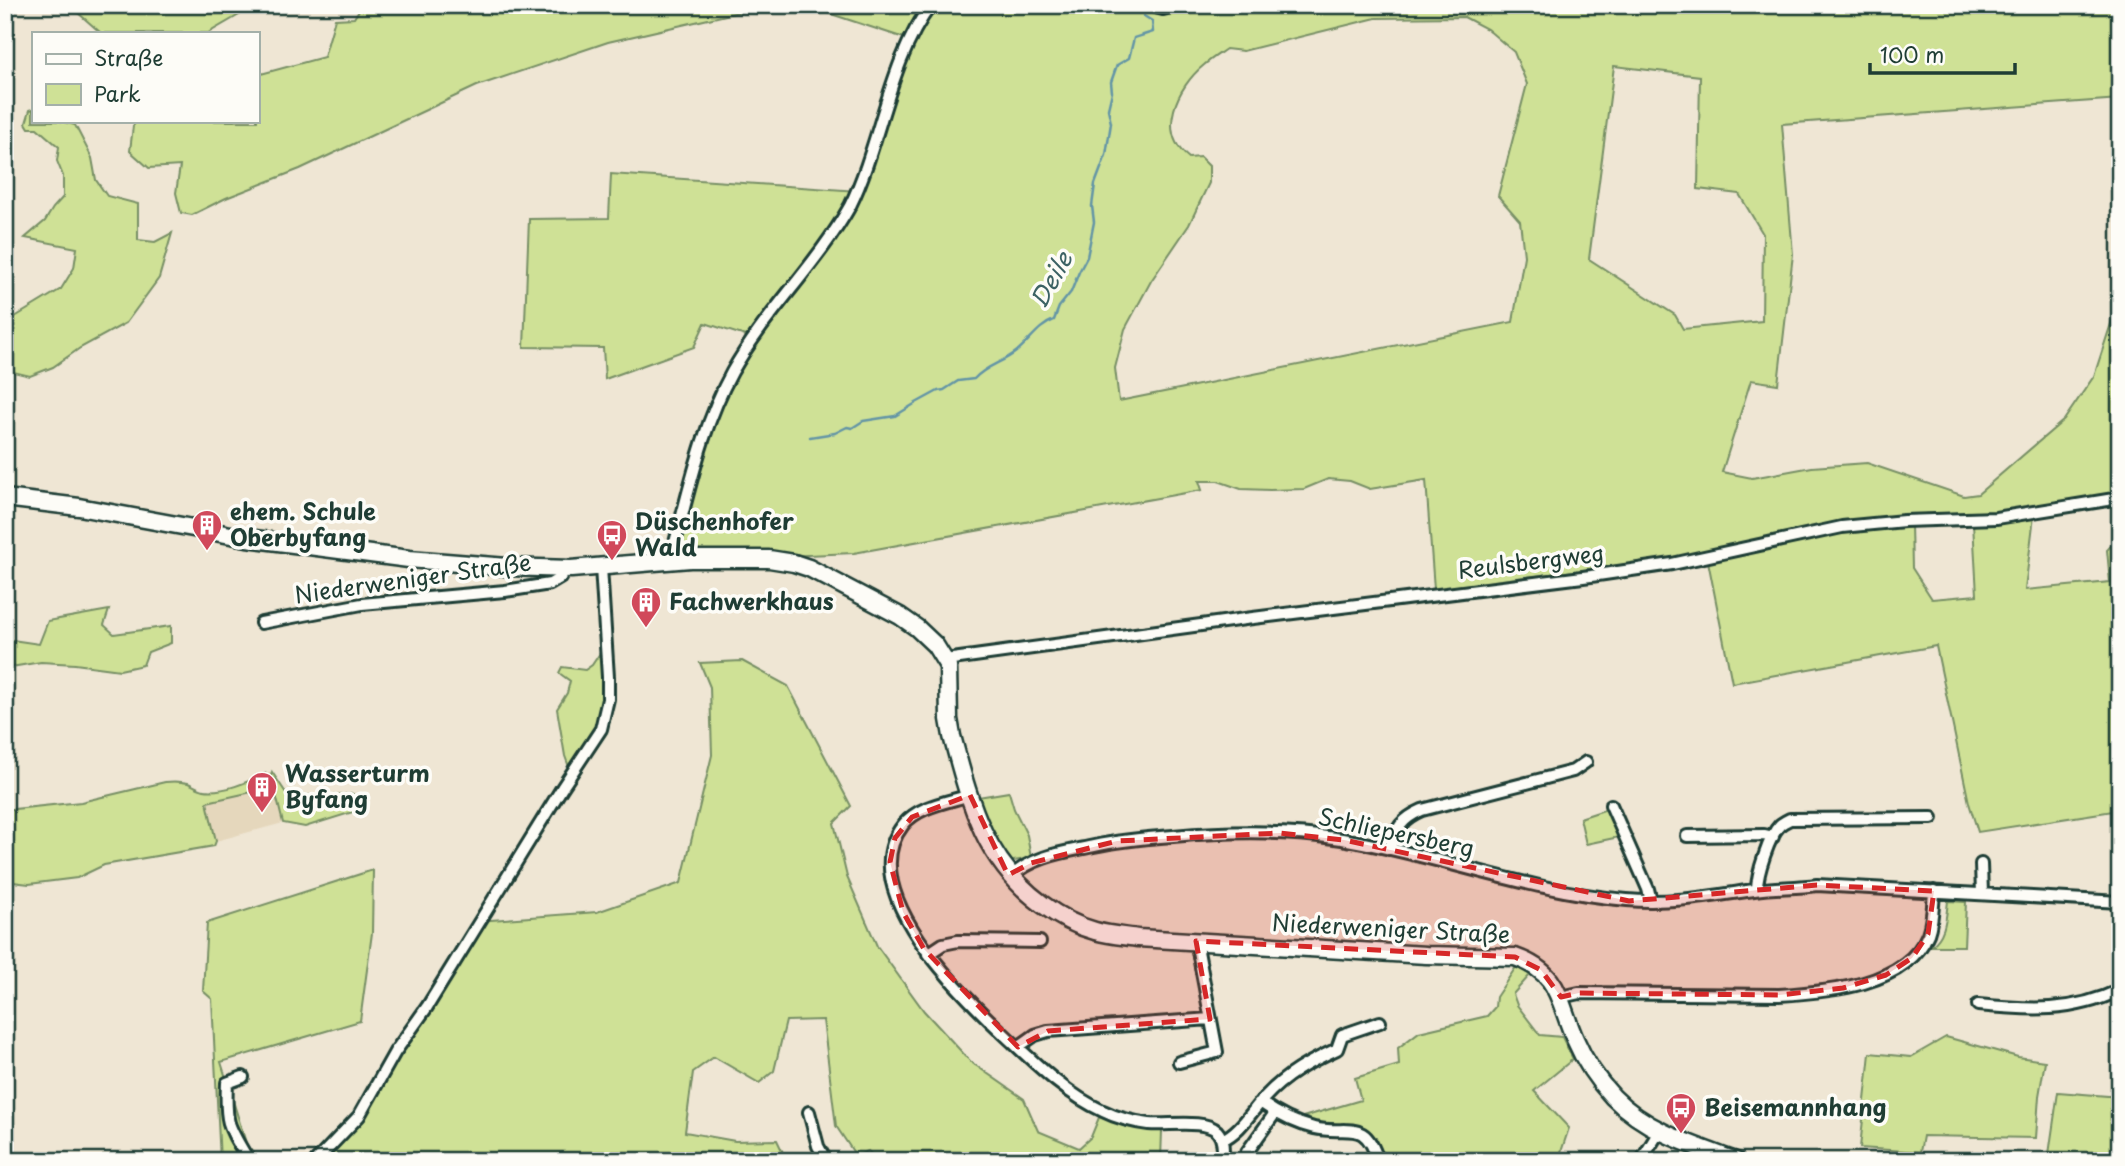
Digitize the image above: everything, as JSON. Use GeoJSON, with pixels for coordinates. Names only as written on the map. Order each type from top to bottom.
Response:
{"type":"FeatureCollection","features":[{"type":"Feature","properties":{"kind":"street"},"geometry":{"type":"LineString","coordinates":[[670,561],[700,452],[723,391],[740,360],[850,206],[863,178],[904,53],[931,5]]}},
{"type":"Feature","properties":{"kind":"street"},"geometry":{"type":"LineString","coordinates":[[1148,5],[1163,9],[1179,5]]}},
{"type":"Feature","properties":{"kind":"street","name":"Niederweniger Straße"},"geometry":{"type":"LineString","coordinates":[[5,498],[79,506],[247,538],[507,568],[565,569],[670,561],[769,559],[802,565],[900,616],[926,636],[945,660],[949,672],[950,726],[970,795],[990,848],[1011,877],[1047,908],[1066,920],[1093,931],[1138,938],[1426,955],[1515,957],[1541,970],[1561,998],[1581,1054],[1595,1076],[1632,1115],[1699,1148],[1736,1161]]}},
{"type":"Feature","properties":{"kind":"street","name":"Reulsbergweg"},"geometry":{"type":"LineString","coordinates":[[945,660],[1672,564],[1842,527],[1904,521],[1996,518],[2120,498]]}},
{"type":"Feature","properties":{"kind":"street"},"geometry":{"type":"LineString","coordinates":[[316,1161],[366,1105],[396,1052],[601,729],[608,699],[601,567]]}},
{"type":"Feature","properties":{"kind":"street","name":"Niederweniger Straße"},"geometry":{"type":"LineString","coordinates":[[261,624],[362,604],[505,592],[539,586],[557,580],[565,569]]}},
{"type":"Feature","properties":{"kind":"street"},"geometry":{"type":"LineString","coordinates":[[1389,849],[1400,824],[1408,816],[1573,771],[1586,762]]}},
{"type":"Feature","properties":{"kind":"street"},"geometry":{"type":"LineString","coordinates":[[970,795],[923,810],[912,817],[892,845],[890,862],[894,886],[903,912],[928,954],[953,985],[1018,1047],[1083,1100],[1106,1113],[1149,1124],[1211,1126],[1222,1140],[1223,1161]]}},
{"type":"Feature","properties":{"kind":"street"},"geometry":{"type":"LineString","coordinates":[[1611,805],[1651,901]]}},
{"type":"Feature","properties":{"kind":"street"},"geometry":{"type":"LineString","coordinates":[[1757,889],[1757,879],[1773,837],[1780,825],[1790,819],[1932,818]]}},
{"type":"Feature","properties":{"kind":"street","name":"Schliepersberg"},"geometry":{"type":"LineString","coordinates":[[1011,877],[1031,863],[1117,841],[1209,833],[1311,835],[1389,849],[1586,896],[1651,901],[1706,898],[1757,889],[1817,885],[2120,902]]}},
{"type":"Feature","properties":{"kind":"street"},"geometry":{"type":"LineString","coordinates":[[1687,836],[1773,837]]}},
{"type":"Feature","properties":{"kind":"street"},"geometry":{"type":"LineString","coordinates":[[1982,864],[1982,894]]}},
{"type":"Feature","properties":{"kind":"street"},"geometry":{"type":"LineString","coordinates":[[1561,998],[1579,993],[1790,994],[1843,988],[1872,980],[1899,968],[1921,947],[1932,920],[1934,891]]}},
{"type":"Feature","properties":{"kind":"street"},"geometry":{"type":"LineString","coordinates":[[1023,928],[1023,940]]}},
{"type":"Feature","properties":{"kind":"street"},"geometry":{"type":"LineString","coordinates":[[928,954],[952,941],[1040,942]]}},
{"type":"Feature","properties":{"kind":"street"},"geometry":{"type":"LineString","coordinates":[[1179,1062],[1217,1052],[1198,941]]}},
{"type":"Feature","properties":{"kind":"street"},"geometry":{"type":"LineString","coordinates":[[1978,1005],[2055,1009],[2092,1002],[2120,990]]}},
{"type":"Feature","properties":{"kind":"street"},"geometry":{"type":"LineString","coordinates":[[1018,1047],[1035,1035],[1048,1031],[1210,1019]]}},
{"type":"Feature","properties":{"kind":"street"},"geometry":{"type":"LineString","coordinates":[[1222,1140],[1231,1136],[1260,1102],[1298,1068],[1337,1049],[1342,1035],[1380,1022]]}},
{"type":"Feature","properties":{"kind":"street"},"geometry":{"type":"LineString","coordinates":[[243,1077],[227,1083],[225,1110],[229,1127],[249,1161]]}},
{"type":"Feature","properties":{"kind":"street"},"geometry":{"type":"LineString","coordinates":[[1260,1102],[1275,1113],[1313,1128],[1354,1130],[1362,1133],[1370,1139],[1378,1161]]}},
{"type":"Feature","properties":{"kind":"street"},"geometry":{"type":"LineString","coordinates":[[809,1112],[818,1146],[826,1161]]}},
{"type":"Feature","properties":{"kind":"street"},"geometry":{"type":"LineString","coordinates":[[1250,1161],[1247,1152],[1275,1113]]}},
{"type":"Feature","properties":{"kind":"street"},"geometry":{"type":"LineString","coordinates":[[1642,1161],[1660,1130]]}},
{"type":"Feature","properties":{"kind":"highlighted area"},"geometry":{"type":"Polygon","coordinates":[[[970,795],[1008,875],[1031,863],[1117,841],[1280,833],[1344,840],[1629,901],[1817,885],[1934,891],[1928,934],[1912,958],[1886,975],[1843,988],[1779,995],[1579,993],[1561,997],[1541,970],[1515,957],[1196,941],[1210,1019],[1048,1031],[1018,1047],[924,949],[903,912],[890,862],[895,838],[912,817],[970,795]]]}},
{"type":"Feature","properties":{"kind":"shaded area"},"geometry":{"type":"Polygon","coordinates":[[[272,772],[270,780],[283,823],[216,841],[207,802],[252,792],[251,787],[264,780],[265,774],[272,772]]]}},
{"type":"Feature","properties":{"kind":"green space"},"geometry":{"type":"Polygon","coordinates":[[[69,5],[278,5],[253,7],[210,32],[100,32],[69,5]]]}},
{"type":"Feature","properties":{"kind":"green space"},"geometry":{"type":"Polygon","coordinates":[[[372,5],[2120,5],[2120,99],[1782,124],[1793,254],[1778,384],[1751,380],[1722,472],[1752,478],[1812,467],[1867,463],[1964,496],[1978,494],[2064,420],[2094,376],[2120,296],[2120,493],[2055,502],[2003,515],[1871,520],[1690,556],[1434,589],[1426,480],[1370,489],[1350,481],[1328,479],[1304,489],[1270,490],[1241,489],[1218,481],[1199,481],[1202,490],[854,553],[784,556],[686,554],[678,548],[709,426],[755,339],[705,323],[694,347],[605,379],[603,348],[524,347],[529,219],[609,218],[611,174],[858,191],[910,40],[819,10],[752,9],[608,42],[477,86],[300,169],[226,198],[192,215],[181,213],[176,193],[180,166],[149,168],[130,151],[133,126],[136,122],[259,122],[259,74],[324,57],[335,19],[354,18],[361,7],[372,5]],[[1464,17],[1376,18],[1243,51],[1226,49],[1194,74],[1179,97],[1172,123],[1179,147],[1189,158],[1200,157],[1209,166],[1209,183],[1189,225],[1151,281],[1125,329],[1115,368],[1119,401],[1513,322],[1524,256],[1520,221],[1498,196],[1527,84],[1514,52],[1487,29],[1464,17]],[[1614,66],[1589,259],[1675,315],[1683,329],[1762,321],[1763,234],[1739,194],[1698,189],[1700,76],[1614,66]]]}},
{"type":"Feature","properties":{"kind":"green space"},"geometry":{"type":"Polygon","coordinates":[[[32,109],[32,122],[64,122],[75,125],[92,158],[96,180],[107,196],[138,204],[138,240],[155,242],[172,233],[159,278],[126,323],[80,348],[53,367],[30,376],[5,370],[5,323],[61,289],[74,268],[77,248],[25,238],[45,221],[63,197],[63,176],[57,161],[59,147],[37,128],[29,128],[26,123],[32,109]]]}},
{"type":"Feature","properties":{"kind":"green space"},"geometry":{"type":"Polygon","coordinates":[[[2034,516],[2025,590],[2110,582],[2107,550],[2120,536],[2120,810],[1978,832],[1969,803],[1936,646],[1732,683],[1708,561],[1838,532],[1911,524],[1912,568],[1932,599],[1977,595],[1973,523],[2034,516]]]}},
{"type":"Feature","properties":{"kind":"green space"},"geometry":{"type":"Polygon","coordinates":[[[109,610],[104,625],[114,634],[171,626],[171,643],[148,652],[143,665],[120,670],[41,662],[5,668],[5,639],[39,644],[48,621],[109,610]]]}},
{"type":"Feature","properties":{"kind":"green space"},"geometry":{"type":"Polygon","coordinates":[[[606,651],[603,722],[574,768],[569,767],[557,709],[567,693],[570,681],[559,673],[562,667],[585,670],[600,653],[606,651]]]}},
{"type":"Feature","properties":{"kind":"green space"},"geometry":{"type":"Polygon","coordinates":[[[742,661],[788,686],[851,806],[834,823],[847,877],[877,946],[924,1011],[971,1062],[1024,1099],[1038,1131],[1079,1148],[1091,1137],[1100,1115],[1130,1125],[1162,1130],[1161,1160],[879,1161],[868,1151],[856,1156],[836,1126],[823,1020],[786,1021],[774,1071],[759,1083],[714,1057],[693,1072],[685,1132],[735,1141],[777,1140],[787,1161],[314,1161],[341,1135],[477,921],[597,912],[681,883],[712,755],[710,687],[700,663],[742,661]]]}},
{"type":"Feature","properties":{"kind":"green space"},"geometry":{"type":"Polygon","coordinates":[[[272,772],[288,796],[353,794],[358,805],[353,812],[305,827],[283,823],[270,780],[272,772]]]}},
{"type":"Feature","properties":{"kind":"green space"},"geometry":{"type":"Polygon","coordinates":[[[265,774],[261,783],[251,787],[252,792],[207,802],[216,841],[214,846],[104,865],[77,878],[29,884],[5,881],[5,810],[81,802],[168,782],[188,783],[204,790],[219,790],[265,774]]]}},
{"type":"Feature","properties":{"kind":"green space"},"geometry":{"type":"Polygon","coordinates":[[[1009,792],[1027,835],[1031,858],[1008,862],[1001,855],[978,797],[1009,792]]]}},
{"type":"Feature","properties":{"kind":"green space"},"geometry":{"type":"Polygon","coordinates":[[[1607,809],[1619,837],[1586,844],[1580,818],[1607,809]]]}},
{"type":"Feature","properties":{"kind":"green space"},"geometry":{"type":"Polygon","coordinates":[[[373,870],[372,933],[360,1021],[221,1062],[247,1146],[260,1161],[220,1161],[212,999],[203,991],[207,923],[373,870]]]}},
{"type":"Feature","properties":{"kind":"green space"},"geometry":{"type":"Polygon","coordinates":[[[1948,901],[1966,902],[1964,946],[1931,946],[1942,932],[1948,901]]]}},
{"type":"Feature","properties":{"kind":"green space"},"geometry":{"type":"Polygon","coordinates":[[[1516,967],[1530,975],[1513,994],[1517,1005],[1540,1035],[1562,1037],[1573,1059],[1534,1091],[1569,1128],[1558,1161],[1382,1161],[1372,1137],[1296,1119],[1361,1100],[1355,1078],[1399,1065],[1398,1048],[1419,1032],[1487,1016],[1495,1007],[1496,997],[1516,967]]]}},
{"type":"Feature","properties":{"kind":"green space"},"geometry":{"type":"Polygon","coordinates":[[[1946,1037],[2018,1057],[2045,1061],[2036,1138],[1923,1136],[1920,1152],[1860,1148],[1870,1053],[1911,1057],[1946,1037]]]}},
{"type":"Feature","properties":{"kind":"green space"},"geometry":{"type":"Polygon","coordinates":[[[2058,1092],[2120,1097],[2120,1161],[2048,1161],[2058,1092]]]}},
{"type":"Feature","properties":{"kind":"waterway"},"geometry":{"type":"LineString","coordinates":[[1800,5],[1802,9]]}},
{"type":"Feature","properties":{"kind":"waterway","name":"Deile"},"geometry":{"type":"LineString","coordinates":[[810,437],[852,428],[863,421],[895,416],[958,381],[974,379],[984,370],[1016,352],[1054,320],[1087,257],[1094,222],[1092,206],[1095,184],[1106,155],[1111,123],[1108,109],[1111,82],[1117,65],[1129,58],[1134,38],[1153,32],[1152,21],[1144,16]]}},
{"type":"Feature","properties":{"kind":"place","name":"ehem. Schule Oberbyfang"},"geometry":{"type":"Point","coordinates":[207,552]}},
{"type":"Feature","properties":{"kind":"place","name":"Düschenhofer Wald"},"geometry":{"type":"Point","coordinates":[612,562]}},
{"type":"Feature","properties":{"kind":"place","name":"Fachwerkhaus"},"geometry":{"type":"Point","coordinates":[646,629]}},
{"type":"Feature","properties":{"kind":"place","name":"Wasserturm Byfang"},"geometry":{"type":"Point","coordinates":[262,814]}},
{"type":"Feature","properties":{"kind":"place","name":"Beisemannhang"},"geometry":{"type":"Point","coordinates":[1681,1135]}}]}
